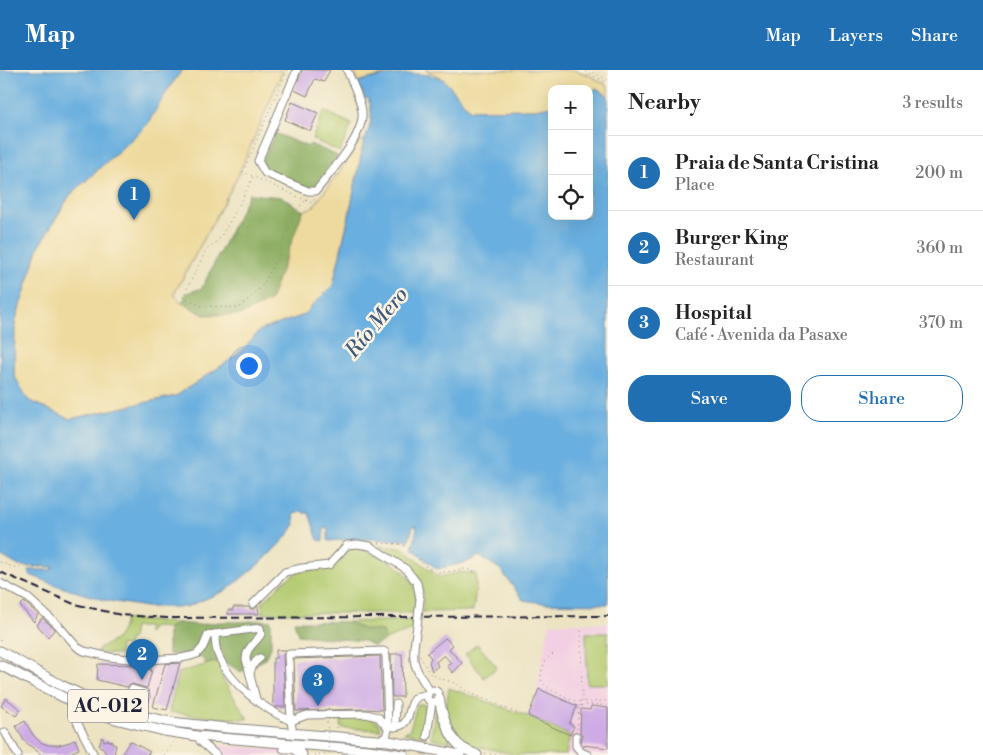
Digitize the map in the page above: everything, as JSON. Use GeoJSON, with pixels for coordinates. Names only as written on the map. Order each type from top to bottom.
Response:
{"type":"FeatureCollection","features":[{"type":"Feature","properties":{"kind":"main road","name":"AC-012"},"geometry":{"type":"LineString","coordinates":[[0,652],[61,686],[97,702],[142,716],[181,723],[389,741],[460,755]]}},
{"type":"Feature","properties":{"kind":"main road","name":"AC-012"},"geometry":{"type":"LineString","coordinates":[[0,665],[87,709],[115,719],[164,731],[197,736],[332,747],[346,753]]}},
{"type":"Feature","properties":{"kind":"main road"},"geometry":{"type":"LineString","coordinates":[[41,686],[49,695],[110,722],[158,735],[200,741],[293,748],[302,755]]}},
{"type":"Feature","properties":{"kind":"main road"},"geometry":{"type":"LineString","coordinates":[[435,700],[455,740],[460,746],[479,754]]}},
{"type":"Feature","properties":{"kind":"main road"},"geometry":{"type":"LineString","coordinates":[[346,753],[404,755]]}},
{"type":"Feature","properties":{"kind":"street"},"geometry":{"type":"LineString","coordinates":[[297,70],[258,161],[265,173],[308,191],[316,191],[359,132],[363,117],[362,108],[347,70]]}},
{"type":"Feature","properties":{"kind":"street"},"geometry":{"type":"LineString","coordinates":[[253,604],[285,572],[329,565],[347,545],[370,546],[406,569],[417,583],[420,598],[413,659],[415,667],[429,692],[429,699],[435,700]]}},
{"type":"Feature","properties":{"kind":"street"},"geometry":{"type":"LineString","coordinates":[[0,583],[32,602],[63,630],[77,648],[110,657],[145,660],[181,658],[197,654],[204,647],[208,635],[260,628],[261,634],[258,640],[246,652],[256,699]]}},
{"type":"Feature","properties":{"kind":"street"},"geometry":{"type":"LineString","coordinates":[[215,634],[218,656],[239,685],[267,707],[291,721]]}},
{"type":"Feature","properties":{"kind":"street"},"geometry":{"type":"LineString","coordinates":[[293,734],[288,655],[290,654],[385,652],[391,727]]}},
{"type":"Feature","properties":{"kind":"street"},"geometry":{"type":"LineString","coordinates":[[250,675],[250,668],[260,658]]}},
{"type":"Feature","properties":{"kind":"street"},"geometry":{"type":"LineString","coordinates":[[127,712],[131,700],[128,696],[132,689],[145,693],[146,698],[142,716]]}},
{"type":"Feature","properties":{"kind":"street"},"geometry":{"type":"LineString","coordinates":[[291,721],[307,715],[366,714],[378,717],[386,726],[391,727],[404,724],[414,700],[434,690],[439,694],[435,700],[427,736]]}},
{"type":"Feature","properties":{"kind":"street"},"geometry":{"type":"LineString","coordinates":[[131,700],[144,703]]}},
{"type":"Feature","properties":{"kind":"street"},"geometry":{"type":"LineString","coordinates":[[377,740],[386,736],[391,727],[396,704]]}},
{"type":"Feature","properties":{"kind":"street"},"geometry":{"type":"LineString","coordinates":[[77,722],[93,755]]}},
{"type":"Feature","properties":{"kind":"street"},"geometry":{"type":"LineString","coordinates":[[5,732],[18,755]]}},
{"type":"Feature","properties":{"kind":"street"},"geometry":{"type":"LineString","coordinates":[[576,736],[576,746],[581,752],[588,755]]}},
{"type":"Feature","properties":{"kind":"street"},"geometry":{"type":"LineString","coordinates":[[200,741],[216,755]]}},
{"type":"Feature","properties":{"kind":"path"},"geometry":{"type":"LineString","coordinates":[[287,70],[243,172],[312,203],[317,196]]}},
{"type":"Feature","properties":{"kind":"path"},"geometry":{"type":"LineString","coordinates":[[581,70],[608,83]]}},
{"type":"Feature","properties":{"kind":"path"},"geometry":{"type":"LineString","coordinates":[[589,70],[608,80]]}},
{"type":"Feature","properties":{"kind":"path"},"geometry":{"type":"LineString","coordinates":[[253,177],[218,241],[206,250],[183,297],[202,306],[239,308],[262,286],[278,256],[293,214],[305,200]]}},
{"type":"Feature","properties":{"kind":"path"},"geometry":{"type":"LineString","coordinates":[[370,546],[377,543],[400,544],[407,547],[425,566],[436,572],[465,569],[478,572]]}},
{"type":"Feature","properties":{"kind":"path"},"geometry":{"type":"LineString","coordinates":[[0,562],[13,567],[52,568]]}},
{"type":"Feature","properties":{"kind":"path"},"geometry":{"type":"LineString","coordinates":[[576,736],[579,706],[582,701],[581,627]]}},
{"type":"Feature","properties":{"kind":"path"},"geometry":{"type":"LineString","coordinates":[[413,650],[417,651],[429,672],[456,683],[466,691],[517,713]]}},
{"type":"Feature","properties":{"kind":"path"},"geometry":{"type":"LineString","coordinates":[[553,654],[545,662],[541,677],[543,683],[551,690],[573,700],[608,701]]}},
{"type":"Feature","properties":{"kind":"path"},"geometry":{"type":"LineString","coordinates":[[579,706],[592,704],[608,706]]}},
{"type":"Feature","properties":{"kind":"path"},"geometry":{"type":"LineString","coordinates":[[314,755],[329,753],[327,719],[337,719],[336,728]]}},
{"type":"Feature","properties":{"kind":"path"},"geometry":{"type":"LineString","coordinates":[[164,755],[176,738]]}},
{"type":"Feature","properties":{"kind":"path"},"geometry":{"type":"LineString","coordinates":[[479,754],[497,755]]}},
{"type":"Feature","properties":{"kind":"shaded area"},"geometry":{"type":"Polygon","coordinates":[[[550,623],[608,623],[608,755],[566,755],[570,735],[528,716],[539,689],[536,687],[550,623]]]}},
{"type":"Feature","properties":{"kind":"shaded area"},"geometry":{"type":"Polygon","coordinates":[[[163,660],[162,672],[151,709],[123,701],[137,661],[163,660]]]}},
{"type":"Feature","properties":{"kind":"shaded area"},"geometry":{"type":"Polygon","coordinates":[[[216,745],[290,750],[291,755],[220,755],[214,749],[216,745]]]}},
{"type":"Feature","properties":{"kind":"green space"},"geometry":{"type":"Polygon","coordinates":[[[324,111],[352,124],[340,152],[312,139],[324,111]]]}},
{"type":"Feature","properties":{"kind":"green space"},"geometry":{"type":"Polygon","coordinates":[[[275,133],[308,147],[310,144],[338,156],[317,186],[311,188],[304,187],[265,170],[262,161],[275,133]]]}},
{"type":"Feature","properties":{"kind":"green space"},"geometry":{"type":"Polygon","coordinates":[[[249,194],[282,197],[303,211],[270,301],[241,315],[204,315],[182,303],[187,293],[202,288],[249,194]]]}},
{"type":"Feature","properties":{"kind":"green space"},"geometry":{"type":"Polygon","coordinates":[[[379,546],[402,548],[439,577],[460,572],[476,574],[473,611],[422,612],[423,595],[418,577],[401,560],[379,546]]]}},
{"type":"Feature","properties":{"kind":"green space"},"geometry":{"type":"Polygon","coordinates":[[[357,547],[394,564],[409,578],[414,587],[416,597],[413,613],[262,613],[263,602],[284,581],[298,572],[330,568],[348,549],[357,547]]]}},
{"type":"Feature","properties":{"kind":"green space"},"geometry":{"type":"Polygon","coordinates":[[[125,619],[179,623],[168,628],[151,628],[148,633],[147,627],[134,627],[132,639],[129,640],[128,646],[120,645],[119,655],[97,652],[98,649],[113,641],[119,635],[125,619]]]}},
{"type":"Feature","properties":{"kind":"green space"},"geometry":{"type":"Polygon","coordinates":[[[261,620],[271,621],[271,647],[264,660],[241,672],[230,665],[218,661],[205,664],[204,660],[197,654],[168,654],[168,628],[179,623],[198,625],[261,620]]]}},
{"type":"Feature","properties":{"kind":"green space"},"geometry":{"type":"Polygon","coordinates":[[[413,620],[412,630],[385,640],[383,631],[365,630],[347,622],[413,620]]]}},
{"type":"Feature","properties":{"kind":"green space"},"geometry":{"type":"Polygon","coordinates":[[[294,621],[347,622],[365,630],[383,631],[385,640],[374,646],[364,641],[298,635],[294,621]]]}},
{"type":"Feature","properties":{"kind":"green space"},"geometry":{"type":"Polygon","coordinates":[[[586,633],[608,633],[608,684],[587,684],[586,633]]]}},
{"type":"Feature","properties":{"kind":"green space"},"geometry":{"type":"Polygon","coordinates":[[[477,644],[497,667],[484,678],[465,654],[477,644]]]}},
{"type":"Feature","properties":{"kind":"green space"},"geometry":{"type":"Polygon","coordinates":[[[218,661],[223,680],[248,719],[215,718],[169,712],[178,673],[218,661]]]}},
{"type":"Feature","properties":{"kind":"green space"},"geometry":{"type":"Polygon","coordinates":[[[449,688],[528,716],[570,735],[566,755],[517,755],[462,743],[453,730],[446,707],[449,688]]]}},
{"type":"Feature","properties":{"kind":"green space"},"geometry":{"type":"Polygon","coordinates":[[[423,704],[425,707],[423,736],[404,733],[410,729],[417,705],[423,704]]]}},
{"type":"Feature","properties":{"kind":"green space"},"geometry":{"type":"Polygon","coordinates":[[[438,706],[451,742],[431,738],[435,710],[438,706]]]}},
{"type":"Feature","properties":{"kind":"green space"},"geometry":{"type":"Polygon","coordinates":[[[359,717],[371,719],[379,725],[381,730],[341,728],[341,718],[359,717]]]}},
{"type":"Feature","properties":{"kind":"sand"},"geometry":{"type":"Polygon","coordinates":[[[182,70],[283,70],[237,178],[174,294],[182,303],[204,315],[241,315],[270,301],[303,211],[313,207],[349,159],[360,140],[364,141],[333,285],[302,316],[260,330],[239,354],[176,396],[70,419],[27,400],[14,375],[15,322],[39,246],[70,195],[98,170],[169,88],[182,70]]]}},
{"type":"Feature","properties":{"kind":"sand"},"geometry":{"type":"Polygon","coordinates":[[[354,70],[400,70],[358,82],[354,70]]]}},
{"type":"Feature","properties":{"kind":"sand"},"geometry":{"type":"Polygon","coordinates":[[[425,70],[573,70],[587,74],[608,86],[608,96],[596,88],[593,92],[593,85],[548,85],[548,107],[535,109],[470,110],[441,77],[425,70]]]}},
{"type":"Feature","properties":{"kind":"water","name":"Río Mero"},"geometry":{"type":"Polygon","coordinates":[[[0,70],[182,70],[146,126],[70,195],[39,246],[15,322],[14,375],[28,400],[70,419],[176,396],[239,354],[260,330],[302,316],[333,285],[364,141],[371,120],[368,98],[365,99],[358,82],[378,77],[422,74],[441,78],[470,110],[535,109],[548,107],[548,220],[593,220],[593,92],[596,88],[608,96],[608,604],[543,603],[523,600],[500,569],[479,556],[467,562],[437,569],[413,549],[417,526],[413,526],[409,540],[354,539],[328,541],[328,528],[324,528],[323,541],[318,540],[309,513],[304,513],[303,511],[294,514],[295,524],[288,535],[265,559],[227,590],[186,607],[146,607],[104,600],[30,575],[29,570],[52,570],[52,567],[19,566],[0,555],[0,70]]]}},
{"type":"Feature","properties":{"kind":"building"},"geometry":{"type":"Polygon","coordinates":[[[302,70],[330,70],[324,82],[315,79],[307,96],[294,90],[302,70]]]}},
{"type":"Feature","properties":{"kind":"building"},"geometry":{"type":"Polygon","coordinates":[[[292,102],[318,113],[310,131],[285,120],[292,102]]]}},
{"type":"Feature","properties":{"kind":"building"},"geometry":{"type":"Polygon","coordinates":[[[24,602],[38,614],[34,622],[20,606],[24,602]]]}},
{"type":"Feature","properties":{"kind":"building"},"geometry":{"type":"Polygon","coordinates":[[[258,606],[259,614],[228,614],[228,610],[233,610],[233,607],[254,609],[258,606]]]}},
{"type":"Feature","properties":{"kind":"building"},"geometry":{"type":"Polygon","coordinates":[[[42,618],[55,629],[48,637],[37,625],[42,618]]]}},
{"type":"Feature","properties":{"kind":"building"},"geometry":{"type":"Polygon","coordinates":[[[445,638],[453,645],[449,649],[462,663],[453,673],[447,666],[451,663],[444,655],[436,662],[438,666],[432,671],[429,662],[431,658],[427,653],[445,638]]]}},
{"type":"Feature","properties":{"kind":"building"},"geometry":{"type":"Polygon","coordinates":[[[276,650],[286,650],[283,655],[285,707],[275,707],[273,705],[273,658],[276,658],[276,650]]]}},
{"type":"Feature","properties":{"kind":"building"},"geometry":{"type":"Polygon","coordinates":[[[391,654],[402,654],[403,697],[392,697],[391,654]]]}},
{"type":"Feature","properties":{"kind":"building"},"geometry":{"type":"Polygon","coordinates":[[[380,656],[382,710],[296,711],[294,659],[380,656]]]}},
{"type":"Feature","properties":{"kind":"building"},"geometry":{"type":"Polygon","coordinates":[[[180,663],[167,710],[153,707],[165,664],[180,663]]]}},
{"type":"Feature","properties":{"kind":"building"},"geometry":{"type":"Polygon","coordinates":[[[98,664],[137,665],[152,670],[147,688],[132,684],[127,687],[97,680],[98,664]]]}},
{"type":"Feature","properties":{"kind":"building"},"geometry":{"type":"Polygon","coordinates":[[[539,689],[577,706],[569,724],[574,726],[570,735],[528,716],[539,689]]]}},
{"type":"Feature","properties":{"kind":"building"},"geometry":{"type":"Polygon","coordinates":[[[6,698],[21,710],[16,716],[1,706],[6,698]]]}},
{"type":"Feature","properties":{"kind":"building"},"geometry":{"type":"Polygon","coordinates":[[[591,706],[608,708],[608,748],[581,744],[581,709],[590,710],[591,706]]]}},
{"type":"Feature","properties":{"kind":"building"},"geometry":{"type":"Polygon","coordinates":[[[25,721],[33,735],[40,742],[48,745],[59,745],[75,739],[79,749],[65,755],[42,755],[24,741],[16,726],[25,721]]]}},
{"type":"Feature","properties":{"kind":"building"},"geometry":{"type":"Polygon","coordinates":[[[102,737],[104,741],[113,742],[112,744],[116,745],[114,755],[107,755],[102,747],[99,746],[102,737]]]}},
{"type":"Feature","properties":{"kind":"building"},"geometry":{"type":"Polygon","coordinates":[[[130,741],[150,752],[147,755],[121,755],[130,741]]]}},
{"type":"Feature","properties":{"kind":"tunnel"},"geometry":{"type":"LineString","coordinates":[[424,755],[427,736]]}},
{"type":"Feature","properties":{"kind":"railway"},"geometry":{"type":"LineString","coordinates":[[0,572],[74,604],[121,615],[167,618],[608,616]]}},
{"type":"Feature","properties":{"kind":"place","name":"Praia de Santa Cristina"},"geometry":{"type":"Point","coordinates":[134,220]}},
{"type":"Feature","properties":{"kind":"place","name":"Burger King"},"geometry":{"type":"Point","coordinates":[142,680]}},
{"type":"Feature","properties":{"kind":"place","name":"Hospital"},"geometry":{"type":"Point","coordinates":[318,706]}}]}
